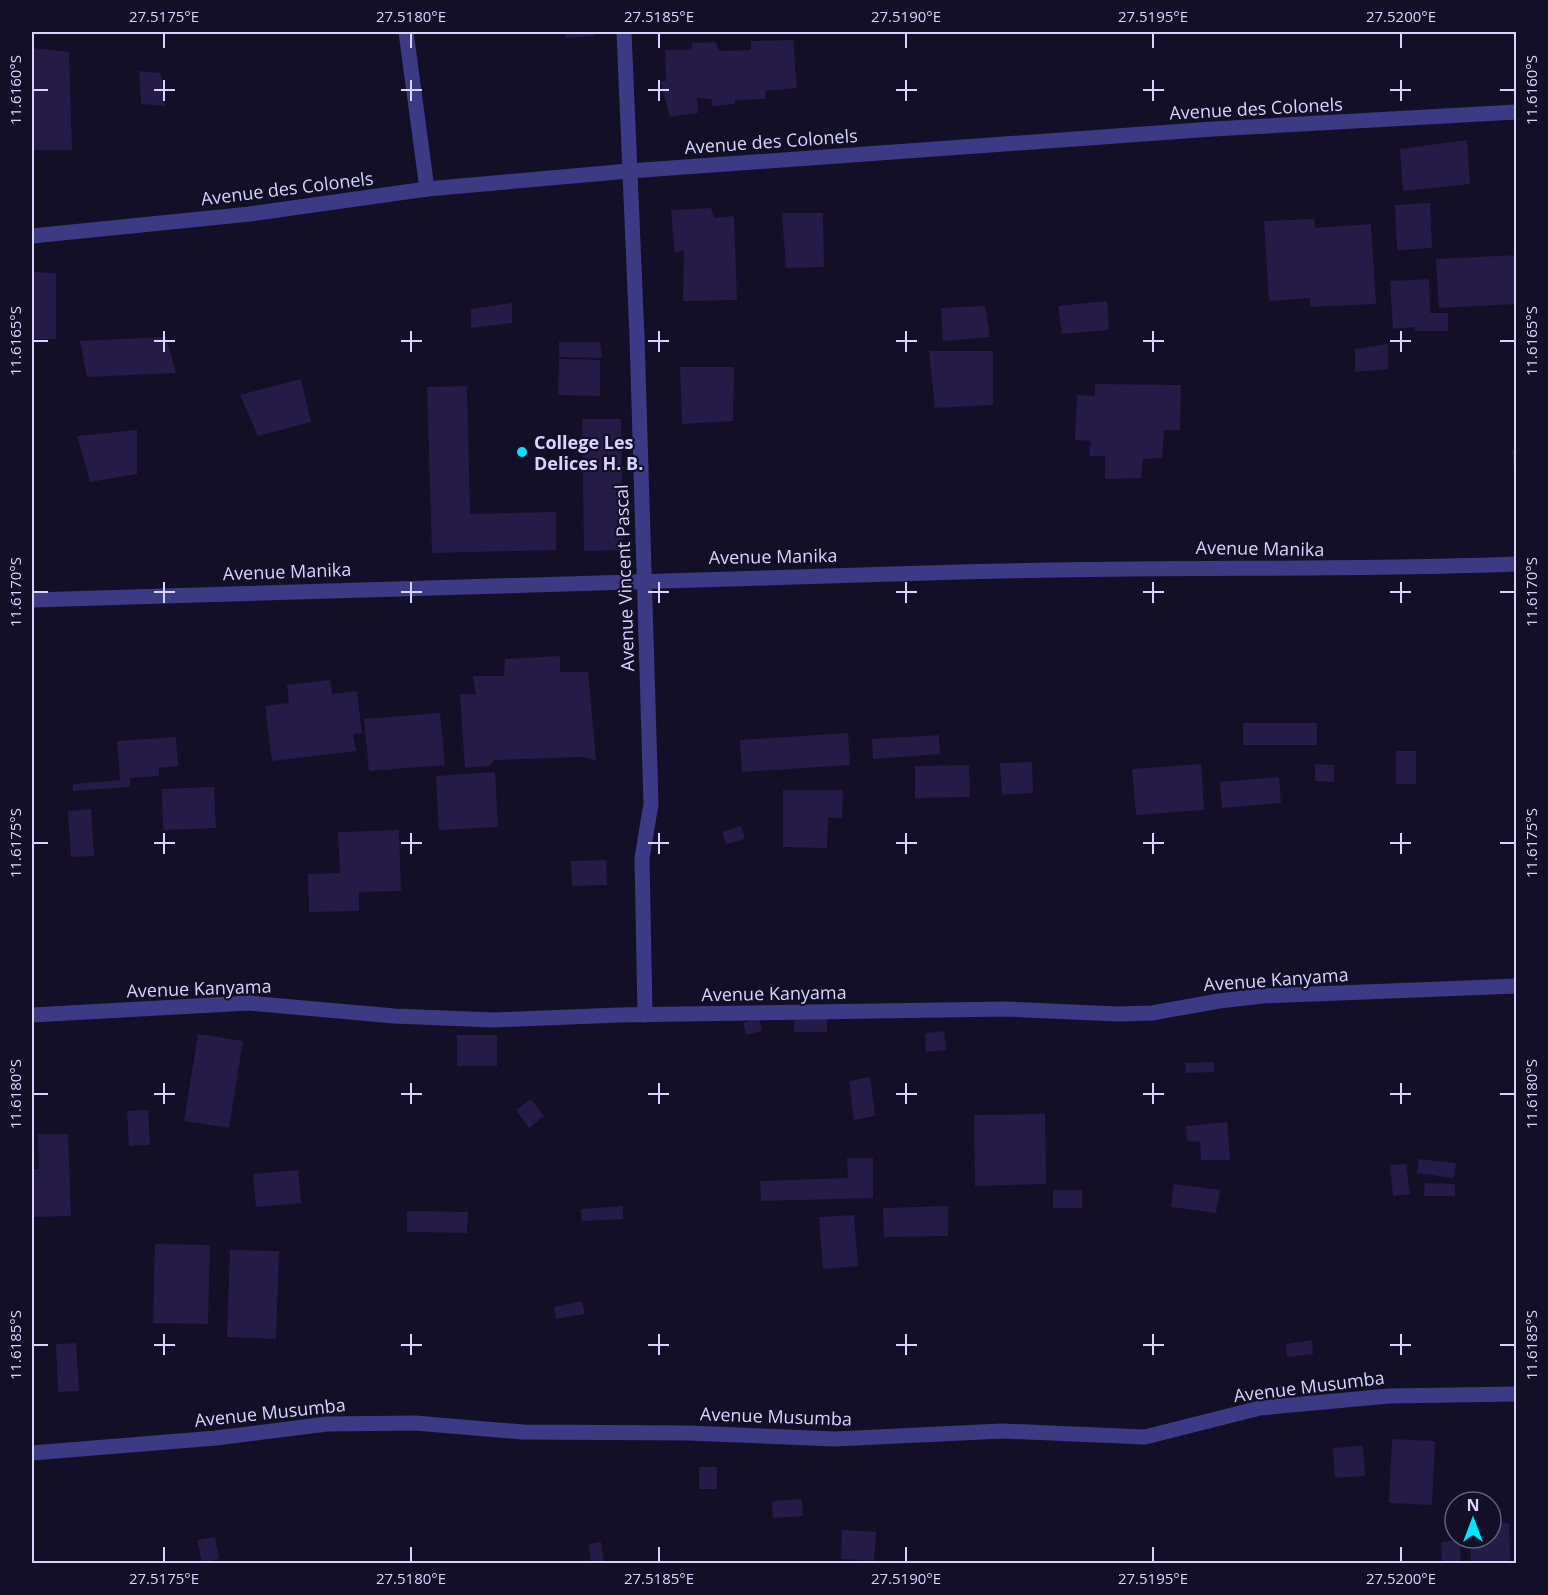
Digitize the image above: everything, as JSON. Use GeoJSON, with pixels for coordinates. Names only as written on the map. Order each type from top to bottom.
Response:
{"type":"FeatureCollection","features":[{"type":"Feature","properties":{"kind":"street"},"geometry":{"type":"LineString","coordinates":[[406,32],[427,189]]}},
{"type":"Feature","properties":{"kind":"street","name":"Avenue Vincent Pascal"},"geometry":{"type":"LineString","coordinates":[[624,32],[637,337],[651,804],[642,858],[645,1015]]}},
{"type":"Feature","properties":{"kind":"street","name":"Avenue des Colonels"},"geometry":{"type":"LineString","coordinates":[[32,236],[250,214],[427,189],[629,171],[1213,129],[1516,112]]}},
{"type":"Feature","properties":{"kind":"street","name":"Avenue Manika"},"geometry":{"type":"LineString","coordinates":[[32,600],[643,579],[1189,567],[1389,569],[1516,564]]}},
{"type":"Feature","properties":{"kind":"street","name":"Avenue Kanyama"},"geometry":{"type":"LineString","coordinates":[[32,1015],[249,1003],[394,1016],[494,1020],[1005,1009],[1071,1014],[1129,1014],[1152,1013],[1262,996],[1516,986]]}},
{"type":"Feature","properties":{"kind":"street","name":"Avenue Musumba"},"geometry":{"type":"LineString","coordinates":[[32,1453],[216,1438],[327,1424],[415,1423],[523,1432],[689,1433],[835,1439],[1002,1431],[1145,1437],[1260,1408],[1389,1396],[1516,1394]]}},
{"type":"Feature","properties":{"kind":"building"},"geometry":{"type":"Polygon","coordinates":[[[565,32],[594,32],[594,36],[566,38],[565,32]]]}},
{"type":"Feature","properties":{"kind":"building"},"geometry":{"type":"Polygon","coordinates":[[[793,40],[797,88],[766,91],[765,99],[734,100],[735,104],[711,106],[712,99],[697,98],[698,113],[670,117],[660,81],[666,81],[665,50],[691,50],[692,43],[715,42],[720,51],[751,50],[751,41],[793,40]]]}},
{"type":"Feature","properties":{"kind":"building"},"geometry":{"type":"Polygon","coordinates":[[[32,48],[69,52],[72,150],[32,150],[32,48]]]}},
{"type":"Feature","properties":{"kind":"building"},"geometry":{"type":"Polygon","coordinates":[[[139,71],[161,73],[165,106],[141,104],[139,71]]]}},
{"type":"Feature","properties":{"kind":"building"},"geometry":{"type":"Polygon","coordinates":[[[1467,140],[1470,184],[1403,191],[1400,149],[1467,140]]]}},
{"type":"Feature","properties":{"kind":"building"},"geometry":{"type":"Polygon","coordinates":[[[1430,203],[1432,248],[1397,250],[1395,205],[1430,203]]]}},
{"type":"Feature","properties":{"kind":"building"},"geometry":{"type":"Polygon","coordinates":[[[711,208],[714,218],[734,216],[737,300],[683,301],[684,250],[675,253],[671,210],[711,208]]]}},
{"type":"Feature","properties":{"kind":"building"},"geometry":{"type":"Polygon","coordinates":[[[782,213],[823,213],[824,267],[786,268],[782,213]]]}},
{"type":"Feature","properties":{"kind":"building"},"geometry":{"type":"Polygon","coordinates":[[[1314,219],[1315,228],[1371,224],[1376,304],[1310,307],[1310,298],[1269,301],[1264,221],[1314,219]]]}},
{"type":"Feature","properties":{"kind":"building"},"geometry":{"type":"Polygon","coordinates":[[[1516,255],[1516,304],[1439,308],[1436,259],[1516,255]]]}},
{"type":"Feature","properties":{"kind":"building"},"geometry":{"type":"Polygon","coordinates":[[[32,272],[56,273],[56,339],[32,339],[32,272]]]}},
{"type":"Feature","properties":{"kind":"building"},"geometry":{"type":"Polygon","coordinates":[[[1429,279],[1430,313],[1448,313],[1448,331],[1415,331],[1415,327],[1393,329],[1390,281],[1429,279]]]}},
{"type":"Feature","properties":{"kind":"building"},"geometry":{"type":"Polygon","coordinates":[[[1107,301],[1109,330],[1062,334],[1058,306],[1107,301]]]}},
{"type":"Feature","properties":{"kind":"building"},"geometry":{"type":"Polygon","coordinates":[[[512,303],[512,323],[471,328],[471,309],[512,303]]]}},
{"type":"Feature","properties":{"kind":"building"},"geometry":{"type":"Polygon","coordinates":[[[985,306],[990,337],[943,341],[941,308],[985,306]]]}},
{"type":"Feature","properties":{"kind":"building"},"geometry":{"type":"Polygon","coordinates":[[[166,337],[176,373],[87,377],[80,341],[166,337]]]}},
{"type":"Feature","properties":{"kind":"building"},"geometry":{"type":"Polygon","coordinates":[[[559,342],[600,342],[602,358],[559,357],[559,342]]]}},
{"type":"Feature","properties":{"kind":"building"},"geometry":{"type":"Polygon","coordinates":[[[1388,344],[1388,369],[1355,372],[1355,349],[1388,344]]]}},
{"type":"Feature","properties":{"kind":"building"},"geometry":{"type":"Polygon","coordinates":[[[929,351],[993,351],[993,405],[935,408],[929,351]]]}},
{"type":"Feature","properties":{"kind":"building"},"geometry":{"type":"Polygon","coordinates":[[[559,359],[600,360],[600,396],[558,395],[559,359]]]}},
{"type":"Feature","properties":{"kind":"building"},"geometry":{"type":"Polygon","coordinates":[[[680,367],[734,367],[733,421],[682,424],[680,367]]]}},
{"type":"Feature","properties":{"kind":"building"},"geometry":{"type":"Polygon","coordinates":[[[301,379],[311,422],[258,436],[240,395],[301,379]]]}},
{"type":"Feature","properties":{"kind":"building"},"geometry":{"type":"Polygon","coordinates":[[[1095,384],[1181,385],[1180,430],[1164,430],[1162,458],[1143,459],[1141,478],[1105,479],[1105,456],[1089,456],[1091,441],[1075,440],[1077,395],[1095,396],[1095,384]]]}},
{"type":"Feature","properties":{"kind":"building"},"geometry":{"type":"Polygon","coordinates":[[[467,386],[470,514],[556,512],[556,550],[432,553],[427,387],[467,386]]]}},
{"type":"Feature","properties":{"kind":"building"},"geometry":{"type":"Polygon","coordinates":[[[582,419],[621,419],[623,550],[584,551],[582,419]]]}},
{"type":"Feature","properties":{"kind":"building"},"geometry":{"type":"Polygon","coordinates":[[[137,430],[137,474],[90,482],[77,436],[137,430]]]}},
{"type":"Feature","properties":{"kind":"building"},"geometry":{"type":"Polygon","coordinates":[[[1516,449],[1516,480],[1515,480],[1512,450],[1516,449]]]}},
{"type":"Feature","properties":{"kind":"building"},"geometry":{"type":"Polygon","coordinates":[[[560,656],[560,672],[588,672],[596,760],[582,757],[495,760],[488,766],[465,768],[460,694],[476,694],[473,676],[504,676],[505,659],[560,656]]]}},
{"type":"Feature","properties":{"kind":"building"},"geometry":{"type":"Polygon","coordinates":[[[330,680],[332,694],[357,691],[362,733],[353,734],[356,751],[272,761],[265,706],[289,703],[287,685],[330,680]]]}},
{"type":"Feature","properties":{"kind":"building"},"geometry":{"type":"Polygon","coordinates":[[[440,713],[445,765],[369,771],[364,719],[440,713]]]}},
{"type":"Feature","properties":{"kind":"building"},"geometry":{"type":"Polygon","coordinates":[[[1243,723],[1317,723],[1317,745],[1243,745],[1243,723]]]}},
{"type":"Feature","properties":{"kind":"building"},"geometry":{"type":"Polygon","coordinates":[[[848,733],[850,765],[742,772],[740,740],[848,733]]]}},
{"type":"Feature","properties":{"kind":"building"},"geometry":{"type":"Polygon","coordinates":[[[939,735],[940,754],[873,759],[872,739],[939,735]]]}},
{"type":"Feature","properties":{"kind":"building"},"geometry":{"type":"Polygon","coordinates":[[[176,737],[178,766],[159,768],[159,776],[130,778],[130,787],[73,791],[73,784],[120,780],[117,741],[176,737]]]}},
{"type":"Feature","properties":{"kind":"building"},"geometry":{"type":"Polygon","coordinates":[[[1396,751],[1416,751],[1416,784],[1396,784],[1396,751]]]}},
{"type":"Feature","properties":{"kind":"building"},"geometry":{"type":"Polygon","coordinates":[[[1032,762],[1033,793],[1002,795],[1000,763],[1032,762]]]}},
{"type":"Feature","properties":{"kind":"building"},"geometry":{"type":"Polygon","coordinates":[[[1201,764],[1204,810],[1136,815],[1132,769],[1201,764]]]}},
{"type":"Feature","properties":{"kind":"building"},"geometry":{"type":"Polygon","coordinates":[[[1315,764],[1334,765],[1334,782],[1315,781],[1315,764]]]}},
{"type":"Feature","properties":{"kind":"building"},"geometry":{"type":"Polygon","coordinates":[[[969,765],[970,797],[915,798],[915,766],[969,765]]]}},
{"type":"Feature","properties":{"kind":"building"},"geometry":{"type":"Polygon","coordinates":[[[495,772],[498,827],[439,830],[436,776],[495,772]]]}},
{"type":"Feature","properties":{"kind":"building"},"geometry":{"type":"Polygon","coordinates":[[[1279,777],[1281,803],[1222,808],[1220,782],[1279,777]]]}},
{"type":"Feature","properties":{"kind":"building"},"geometry":{"type":"Polygon","coordinates":[[[214,787],[216,828],[163,830],[162,789],[214,787]]]}},
{"type":"Feature","properties":{"kind":"building"},"geometry":{"type":"Polygon","coordinates":[[[783,790],[843,790],[842,818],[828,817],[827,848],[783,847],[783,790]]]}},
{"type":"Feature","properties":{"kind":"building"},"geometry":{"type":"Polygon","coordinates":[[[91,809],[94,856],[71,857],[68,811],[91,809]]]}},
{"type":"Feature","properties":{"kind":"building"},"geometry":{"type":"Polygon","coordinates":[[[741,826],[745,839],[726,844],[722,832],[741,826]]]}},
{"type":"Feature","properties":{"kind":"building"},"geometry":{"type":"Polygon","coordinates":[[[399,830],[401,891],[359,892],[359,911],[309,912],[308,874],[340,873],[338,832],[399,830]]]}},
{"type":"Feature","properties":{"kind":"building"},"geometry":{"type":"Polygon","coordinates":[[[606,860],[607,885],[572,886],[571,861],[606,860]]]}},
{"type":"Feature","properties":{"kind":"building"},"geometry":{"type":"Polygon","coordinates":[[[794,1016],[827,1016],[827,1032],[794,1032],[794,1016]]]}},
{"type":"Feature","properties":{"kind":"building"},"geometry":{"type":"Polygon","coordinates":[[[759,1019],[762,1031],[746,1035],[743,1023],[759,1019]]]}},
{"type":"Feature","properties":{"kind":"building"},"geometry":{"type":"Polygon","coordinates":[[[944,1031],[946,1050],[926,1052],[925,1033],[944,1031]]]}},
{"type":"Feature","properties":{"kind":"building"},"geometry":{"type":"Polygon","coordinates":[[[198,1034],[243,1041],[229,1128],[184,1121],[198,1034]]]}},
{"type":"Feature","properties":{"kind":"building"},"geometry":{"type":"Polygon","coordinates":[[[457,1035],[497,1035],[497,1066],[457,1066],[457,1035]]]}},
{"type":"Feature","properties":{"kind":"building"},"geometry":{"type":"Polygon","coordinates":[[[1214,1062],[1214,1072],[1186,1073],[1185,1063],[1214,1062]]]}},
{"type":"Feature","properties":{"kind":"building"},"geometry":{"type":"Polygon","coordinates":[[[870,1077],[875,1116],[854,1120],[849,1081],[870,1077]]]}},
{"type":"Feature","properties":{"kind":"building"},"geometry":{"type":"Polygon","coordinates":[[[531,1099],[544,1116],[529,1128],[516,1110],[531,1099]]]}},
{"type":"Feature","properties":{"kind":"building"},"geometry":{"type":"Polygon","coordinates":[[[148,1110],[150,1145],[129,1146],[127,1111],[148,1110]]]}},
{"type":"Feature","properties":{"kind":"building"},"geometry":{"type":"Polygon","coordinates":[[[1045,1114],[1046,1184],[975,1186],[974,1115],[1045,1114]]]}},
{"type":"Feature","properties":{"kind":"building"},"geometry":{"type":"Polygon","coordinates":[[[1227,1122],[1230,1160],[1201,1160],[1200,1142],[1187,1141],[1186,1126],[1227,1122]]]}},
{"type":"Feature","properties":{"kind":"building"},"geometry":{"type":"Polygon","coordinates":[[[38,1134],[68,1134],[71,1216],[32,1217],[32,1169],[39,1169],[38,1134]]]}},
{"type":"Feature","properties":{"kind":"building"},"geometry":{"type":"Polygon","coordinates":[[[847,1158],[873,1158],[873,1198],[761,1201],[760,1181],[848,1178],[847,1158]]]}},
{"type":"Feature","properties":{"kind":"building"},"geometry":{"type":"Polygon","coordinates":[[[1419,1159],[1456,1163],[1454,1178],[1417,1173],[1419,1159]]]}},
{"type":"Feature","properties":{"kind":"building"},"geometry":{"type":"Polygon","coordinates":[[[1406,1164],[1410,1194],[1393,1196],[1390,1165],[1406,1164]]]}},
{"type":"Feature","properties":{"kind":"building"},"geometry":{"type":"Polygon","coordinates":[[[298,1170],[301,1203],[256,1207],[253,1174],[298,1170]]]}},
{"type":"Feature","properties":{"kind":"building"},"geometry":{"type":"Polygon","coordinates":[[[1425,1183],[1455,1184],[1455,1196],[1424,1196],[1425,1183]]]}},
{"type":"Feature","properties":{"kind":"building"},"geometry":{"type":"Polygon","coordinates":[[[1174,1184],[1220,1190],[1216,1213],[1171,1207],[1174,1184]]]}},
{"type":"Feature","properties":{"kind":"building"},"geometry":{"type":"Polygon","coordinates":[[[1053,1190],[1082,1190],[1082,1208],[1053,1208],[1053,1190]]]}},
{"type":"Feature","properties":{"kind":"building"},"geometry":{"type":"Polygon","coordinates":[[[623,1206],[623,1219],[582,1221],[581,1209],[623,1206]]]}},
{"type":"Feature","properties":{"kind":"building"},"geometry":{"type":"Polygon","coordinates":[[[948,1206],[948,1236],[884,1237],[883,1208],[948,1206]]]}},
{"type":"Feature","properties":{"kind":"building"},"geometry":{"type":"Polygon","coordinates":[[[407,1211],[468,1212],[467,1233],[407,1232],[407,1211]]]}},
{"type":"Feature","properties":{"kind":"building"},"geometry":{"type":"Polygon","coordinates":[[[854,1215],[858,1266],[823,1269],[819,1217],[854,1215]]]}},
{"type":"Feature","properties":{"kind":"building"},"geometry":{"type":"Polygon","coordinates":[[[155,1244],[210,1245],[208,1324],[153,1323],[155,1244]]]}},
{"type":"Feature","properties":{"kind":"building"},"geometry":{"type":"Polygon","coordinates":[[[230,1250],[279,1251],[276,1339],[227,1337],[230,1250]]]}},
{"type":"Feature","properties":{"kind":"building"},"geometry":{"type":"Polygon","coordinates":[[[582,1301],[585,1314],[556,1319],[554,1307],[582,1301]]]}},
{"type":"Feature","properties":{"kind":"building"},"geometry":{"type":"Polygon","coordinates":[[[1312,1340],[1313,1354],[1287,1357],[1286,1344],[1312,1340]]]}},
{"type":"Feature","properties":{"kind":"building"},"geometry":{"type":"Polygon","coordinates":[[[76,1343],[79,1391],[58,1392],[56,1344],[76,1343]]]}},
{"type":"Feature","properties":{"kind":"building"},"geometry":{"type":"Polygon","coordinates":[[[1392,1439],[1435,1441],[1432,1505],[1389,1503],[1392,1439]]]}},
{"type":"Feature","properties":{"kind":"building"},"geometry":{"type":"Polygon","coordinates":[[[1363,1446],[1365,1476],[1335,1478],[1333,1448],[1363,1446]]]}},
{"type":"Feature","properties":{"kind":"building"},"geometry":{"type":"Polygon","coordinates":[[[699,1467],[717,1467],[717,1489],[699,1489],[699,1467]]]}},
{"type":"Feature","properties":{"kind":"building"},"geometry":{"type":"Polygon","coordinates":[[[802,1499],[803,1516],[773,1518],[772,1501],[802,1499]]]}},
{"type":"Feature","properties":{"kind":"building"},"geometry":{"type":"Polygon","coordinates":[[[1503,1523],[1509,1523],[1510,1564],[1471,1564],[1470,1550],[1503,1550],[1503,1523]]]}},
{"type":"Feature","properties":{"kind":"building"},"geometry":{"type":"Polygon","coordinates":[[[842,1530],[876,1532],[874,1561],[841,1559],[842,1530]]]}},
{"type":"Feature","properties":{"kind":"building"},"geometry":{"type":"Polygon","coordinates":[[[215,1537],[219,1559],[202,1563],[197,1540],[215,1537]]]}},
{"type":"Feature","properties":{"kind":"building"},"geometry":{"type":"Polygon","coordinates":[[[601,1542],[604,1564],[591,1564],[589,1544],[601,1542]]]}},
{"type":"Feature","properties":{"kind":"building"},"geometry":{"type":"Polygon","coordinates":[[[1441,1542],[1443,1542],[1443,1550],[1460,1550],[1461,1564],[1442,1564],[1441,1542]]]}},
{"type":"Feature","properties":{"kind":"place","name":"College Les Delices H. B."},"geometry":{"type":"Point","coordinates":[522,452]}}]}
